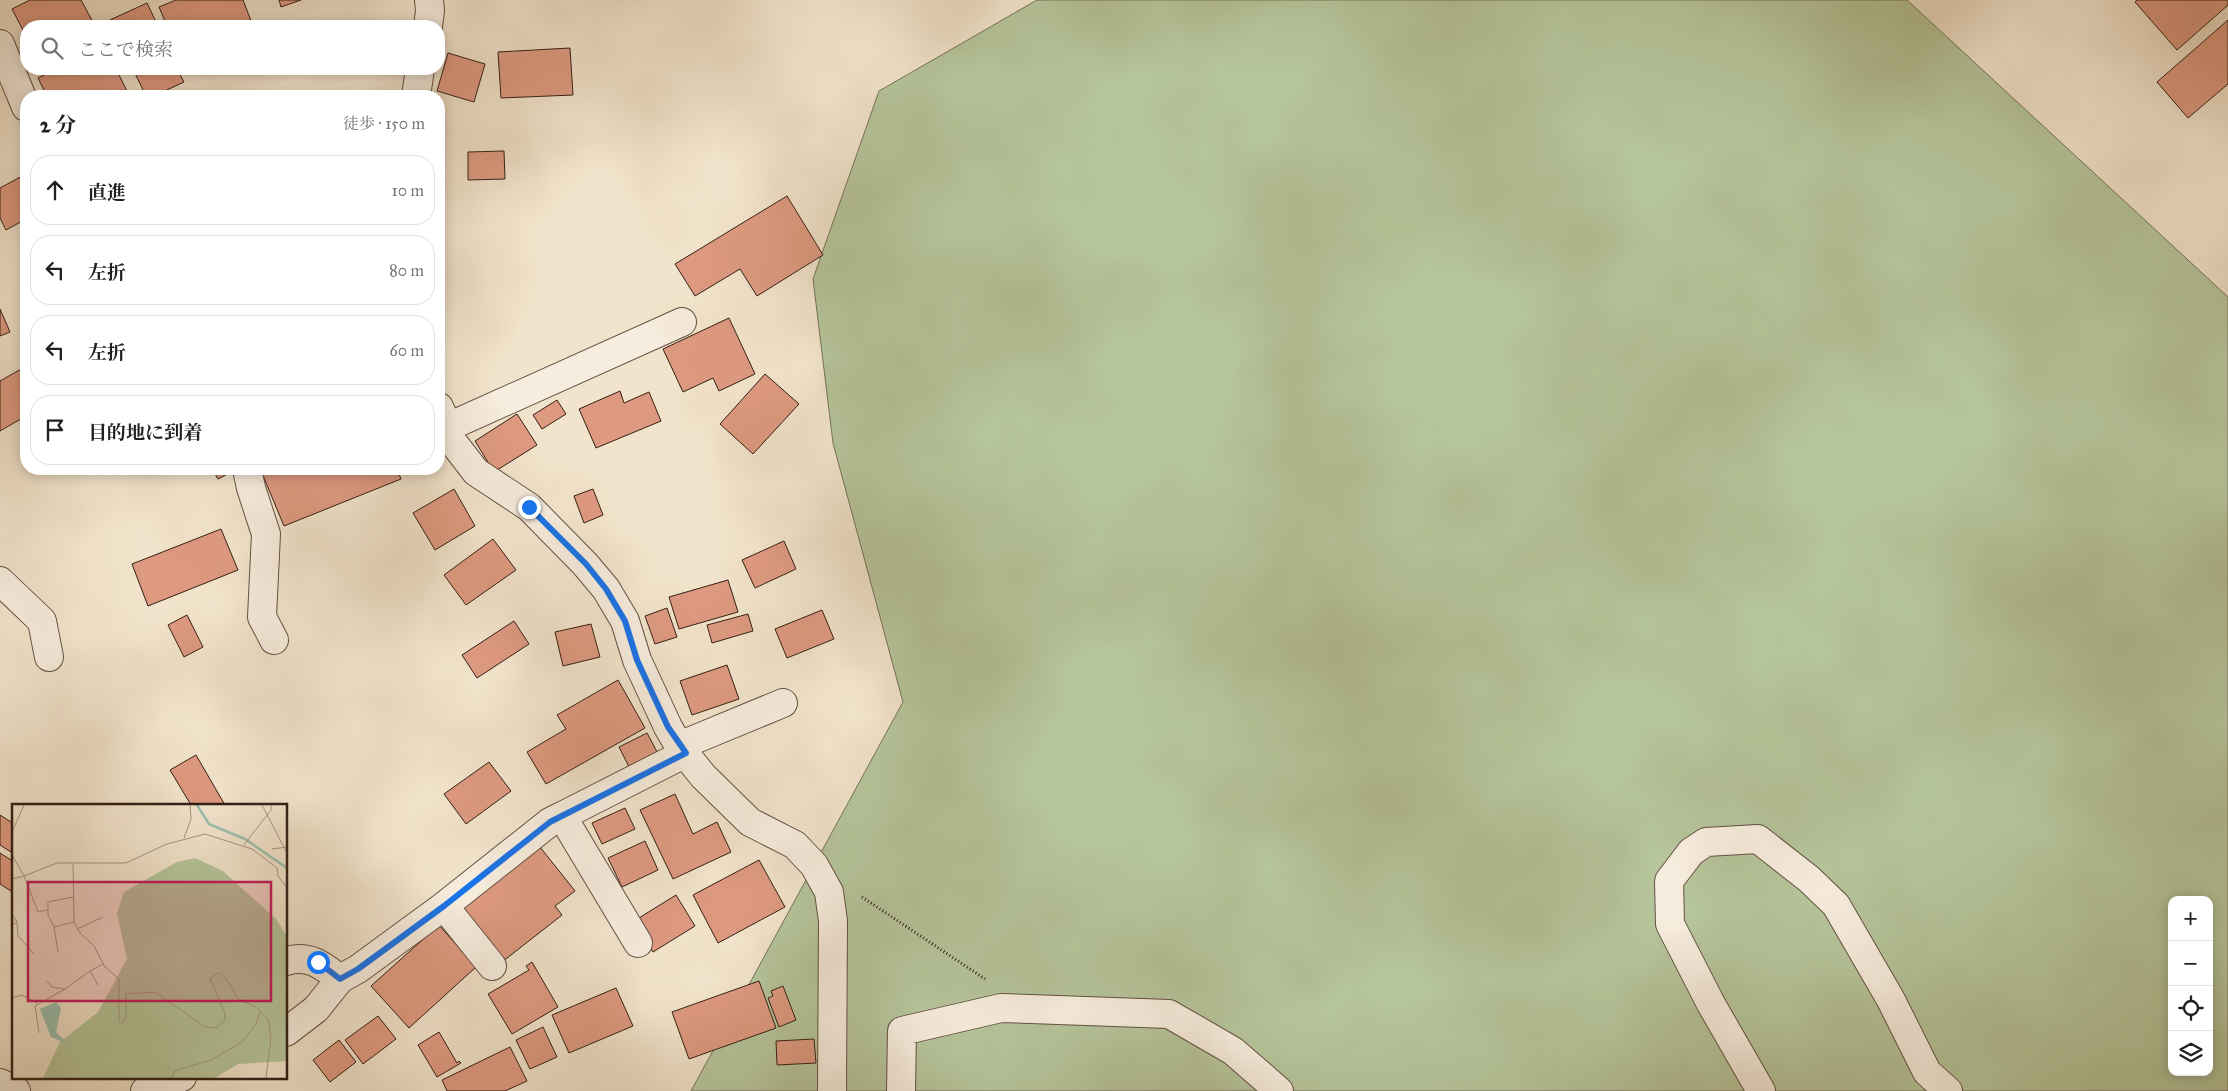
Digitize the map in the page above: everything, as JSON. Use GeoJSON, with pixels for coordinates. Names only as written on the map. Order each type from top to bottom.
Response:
{"type":"FeatureCollection","features":[{"type":"Feature","properties":{"kind":"street"},"geometry":{"type":"LineString","coordinates":[[429,0],[429,20]]}},
{"type":"Feature","properties":{"kind":"street"},"geometry":{"type":"LineString","coordinates":[[0,44],[20,92]]}},
{"type":"Feature","properties":{"kind":"street"},"geometry":{"type":"LineString","coordinates":[[417,90],[419,75]]}},
{"type":"Feature","properties":{"kind":"street"},"geometry":{"type":"LineString","coordinates":[[445,417],[682,322]]}},
{"type":"Feature","properties":{"kind":"street"},"geometry":{"type":"LineString","coordinates":[[445,420],[452,441],[476,472],[529,507],[586,564],[606,589],[625,621],[637,660],[668,727],[703,776],[750,822],[795,846],[814,865],[829,892],[834,921],[832,1091]]}},
{"type":"Feature","properties":{"kind":"street"},"geometry":{"type":"LineString","coordinates":[[248,475],[266,534],[262,618],[274,640]]}},
{"type":"Feature","properties":{"kind":"street"},"geometry":{"type":"LineString","coordinates":[[0,581],[42,621],[49,657]]}},
{"type":"Feature","properties":{"kind":"street"},"geometry":{"type":"LineString","coordinates":[[288,1030],[316,1009],[340,979],[358,969],[444,906],[550,822],[682,749],[783,703]]}},
{"type":"Feature","properties":{"kind":"street"},"geometry":{"type":"LineString","coordinates":[[562,816],[638,943]]}},
{"type":"Feature","properties":{"kind":"street"},"geometry":{"type":"LineString","coordinates":[[1761,1091],[1711,1004],[1670,924],[1669,881],[1691,852],[1706,842],[1758,839],[1809,879],[1836,905],[1892,1000],[1926,1072],[1948,1091]]}},
{"type":"Feature","properties":{"kind":"street"},"geometry":{"type":"LineString","coordinates":[[444,906],[492,966]]}},
{"type":"Feature","properties":{"kind":"street"},"geometry":{"type":"LineString","coordinates":[[288,960],[296,958],[318,962],[340,979]]}},
{"type":"Feature","properties":{"kind":"street"},"geometry":{"type":"LineString","coordinates":[[900,1091],[902,1031],[1001,1008],[1169,1014],[1233,1051],[1279,1091]]}},
{"type":"Feature","properties":{"kind":"street"},"geometry":{"type":"LineString","coordinates":[[145,1091],[179,1078]]}},
{"type":"Feature","properties":{"kind":"street"},"geometry":{"type":"LineString","coordinates":[[0,1083],[16,1091]]}},
{"type":"Feature","properties":{"kind":"path"},"geometry":{"type":"LineString","coordinates":[[856,893],[988,981]]}},
{"type":"Feature","properties":{"kind":"green space"},"geometry":{"type":"Polygon","coordinates":[[[1037,0],[1907,0],[2228,297],[2228,1091],[691,1091],[903,702],[833,443],[813,279],[879,91],[1037,0]]]}},
{"type":"Feature","properties":{"kind":"building"},"geometry":{"type":"Polygon","coordinates":[[[30,0],[81,0],[92,20],[20,20],[20,24],[12,9],[30,0]]]}},
{"type":"Feature","properties":{"kind":"building"},"geometry":{"type":"Polygon","coordinates":[[[176,0],[243,0],[251,20],[164,20],[159,7],[176,0]]]}},
{"type":"Feature","properties":{"kind":"building"},"geometry":{"type":"Polygon","coordinates":[[[279,0],[301,0],[281,7],[279,0]]]}},
{"type":"Feature","properties":{"kind":"building"},"geometry":{"type":"Polygon","coordinates":[[[2137,0],[2228,0],[2228,5],[2177,50],[2135,2],[2137,0]]]}},
{"type":"Feature","properties":{"kind":"building"},"geometry":{"type":"Polygon","coordinates":[[[147,3],[155,20],[110,20],[147,3]]]}},
{"type":"Feature","properties":{"kind":"building"},"geometry":{"type":"Polygon","coordinates":[[[2228,20],[2228,84],[2188,118],[2157,82],[2228,20]]]}},
{"type":"Feature","properties":{"kind":"building"},"geometry":{"type":"Polygon","coordinates":[[[570,48],[573,95],[501,98],[498,52],[570,48]]]}},
{"type":"Feature","properties":{"kind":"building"},"geometry":{"type":"Polygon","coordinates":[[[448,53],[485,64],[474,102],[445,93],[445,90],[437,90],[442,75],[445,75],[445,63],[448,53]]]}},
{"type":"Feature","properties":{"kind":"building"},"geometry":{"type":"Polygon","coordinates":[[[44,75],[119,75],[126,90],[44,90],[38,78],[44,75]]]}},
{"type":"Feature","properties":{"kind":"building"},"geometry":{"type":"Polygon","coordinates":[[[136,75],[180,75],[184,82],[167,90],[143,90],[136,75]]]}},
{"type":"Feature","properties":{"kind":"building"},"geometry":{"type":"Polygon","coordinates":[[[504,151],[505,179],[468,180],[468,152],[504,151]]]}},
{"type":"Feature","properties":{"kind":"building"},"geometry":{"type":"Polygon","coordinates":[[[20,177],[20,222],[6,230],[0,218],[0,188],[20,177]]]}},
{"type":"Feature","properties":{"kind":"building"},"geometry":{"type":"Polygon","coordinates":[[[787,196],[823,255],[757,296],[740,269],[695,296],[675,264],[787,196]]]}},
{"type":"Feature","properties":{"kind":"building"},"geometry":{"type":"Polygon","coordinates":[[[0,309],[10,332],[0,336],[0,309]]]}},
{"type":"Feature","properties":{"kind":"building"},"geometry":{"type":"Polygon","coordinates":[[[729,318],[755,374],[719,391],[713,378],[683,392],[663,349],[729,318]]]}},
{"type":"Feature","properties":{"kind":"building"},"geometry":{"type":"Polygon","coordinates":[[[20,370],[20,419],[0,431],[0,381],[20,370]]]}},
{"type":"Feature","properties":{"kind":"building"},"geometry":{"type":"Polygon","coordinates":[[[765,374],[799,404],[753,454],[720,424],[765,374]]]}},
{"type":"Feature","properties":{"kind":"building"},"geometry":{"type":"Polygon","coordinates":[[[620,391],[624,403],[649,392],[661,421],[596,448],[579,409],[620,391]]]}},
{"type":"Feature","properties":{"kind":"building"},"geometry":{"type":"Polygon","coordinates":[[[557,400],[566,414],[542,429],[533,415],[557,400]]]}},
{"type":"Feature","properties":{"kind":"building"},"geometry":{"type":"Polygon","coordinates":[[[517,414],[537,445],[494,472],[475,441],[517,414]]]}},
{"type":"Feature","properties":{"kind":"building"},"geometry":{"type":"Polygon","coordinates":[[[216,475],[226,475],[218,479],[216,475]]]}},
{"type":"Feature","properties":{"kind":"building"},"geometry":{"type":"Polygon","coordinates":[[[263,475],[399,475],[401,479],[284,526],[263,475]]]}},
{"type":"Feature","properties":{"kind":"building"},"geometry":{"type":"Polygon","coordinates":[[[454,489],[475,526],[435,550],[413,513],[454,489]]]}},
{"type":"Feature","properties":{"kind":"building"},"geometry":{"type":"Polygon","coordinates":[[[593,489],[603,515],[584,523],[574,496],[593,489]]]}},
{"type":"Feature","properties":{"kind":"building"},"geometry":{"type":"Polygon","coordinates":[[[221,529],[238,570],[148,606],[132,564],[221,529]]]}},
{"type":"Feature","properties":{"kind":"building"},"geometry":{"type":"Polygon","coordinates":[[[493,539],[516,570],[466,605],[444,575],[493,539]]]}},
{"type":"Feature","properties":{"kind":"building"},"geometry":{"type":"Polygon","coordinates":[[[784,541],[796,569],[755,588],[742,560],[784,541]]]}},
{"type":"Feature","properties":{"kind":"building"},"geometry":{"type":"Polygon","coordinates":[[[728,580],[738,612],[679,629],[669,597],[728,580]]]}},
{"type":"Feature","properties":{"kind":"building"},"geometry":{"type":"Polygon","coordinates":[[[667,608],[677,637],[655,644],[645,616],[667,608]]]}},
{"type":"Feature","properties":{"kind":"building"},"geometry":{"type":"Polygon","coordinates":[[[822,610],[834,639],[787,658],[775,629],[822,610]]]}},
{"type":"Feature","properties":{"kind":"building"},"geometry":{"type":"Polygon","coordinates":[[[748,614],[753,631],[712,643],[707,625],[748,614]]]}},
{"type":"Feature","properties":{"kind":"building"},"geometry":{"type":"Polygon","coordinates":[[[187,615],[203,647],[184,657],[168,625],[187,615]]]}},
{"type":"Feature","properties":{"kind":"building"},"geometry":{"type":"Polygon","coordinates":[[[514,621],[529,644],[477,678],[462,655],[514,621]]]}},
{"type":"Feature","properties":{"kind":"building"},"geometry":{"type":"Polygon","coordinates":[[[591,624],[600,657],[563,666],[555,632],[591,624]]]}},
{"type":"Feature","properties":{"kind":"building"},"geometry":{"type":"Polygon","coordinates":[[[727,665],[739,699],[692,715],[680,681],[727,665]]]}},
{"type":"Feature","properties":{"kind":"building"},"geometry":{"type":"Polygon","coordinates":[[[618,680],[645,728],[546,784],[527,752],[566,729],[557,715],[618,680]]]}},
{"type":"Feature","properties":{"kind":"building"},"geometry":{"type":"Polygon","coordinates":[[[647,733],[662,761],[629,767],[619,747],[647,733]]]}},
{"type":"Feature","properties":{"kind":"building"},"geometry":{"type":"Polygon","coordinates":[[[196,755],[224,804],[190,804],[170,770],[196,755]]]}},
{"type":"Feature","properties":{"kind":"building"},"geometry":{"type":"Polygon","coordinates":[[[489,762],[511,791],[466,824],[444,794],[489,762]]]}},
{"type":"Feature","properties":{"kind":"building"},"geometry":{"type":"Polygon","coordinates":[[[675,794],[693,834],[717,822],[731,852],[673,879],[640,810],[675,794]]]}},
{"type":"Feature","properties":{"kind":"building"},"geometry":{"type":"Polygon","coordinates":[[[625,808],[635,829],[602,844],[592,823],[625,808]]]}},
{"type":"Feature","properties":{"kind":"building"},"geometry":{"type":"Polygon","coordinates":[[[0,815],[12,823],[12,853],[0,845],[0,815]]]}},
{"type":"Feature","properties":{"kind":"building"},"geometry":{"type":"Polygon","coordinates":[[[645,841],[658,870],[622,887],[608,858],[645,841]]]}},
{"type":"Feature","properties":{"kind":"building"},"geometry":{"type":"Polygon","coordinates":[[[540,847],[575,891],[555,906],[562,915],[502,962],[460,909],[540,847]]]}},
{"type":"Feature","properties":{"kind":"building"},"geometry":{"type":"Polygon","coordinates":[[[0,853],[12,861],[12,892],[0,884],[0,853]]]}},
{"type":"Feature","properties":{"kind":"building"},"geometry":{"type":"Polygon","coordinates":[[[759,860],[785,907],[718,943],[693,895],[759,860]]]}},
{"type":"Feature","properties":{"kind":"building"},"geometry":{"type":"Polygon","coordinates":[[[676,895],[695,926],[653,952],[634,921],[676,895]]]}},
{"type":"Feature","properties":{"kind":"building"},"geometry":{"type":"Polygon","coordinates":[[[439,925],[476,967],[409,1028],[371,986],[439,925]]]}},
{"type":"Feature","properties":{"kind":"building"},"geometry":{"type":"Polygon","coordinates":[[[532,962],[558,1007],[512,1034],[488,994],[529,970],[526,966],[532,962]]]}},
{"type":"Feature","properties":{"kind":"building"},"geometry":{"type":"Polygon","coordinates":[[[759,981],[776,1028],[689,1059],[672,1012],[759,981]]]}},
{"type":"Feature","properties":{"kind":"building"},"geometry":{"type":"Polygon","coordinates":[[[783,986],[796,1020],[779,1027],[768,998],[773,996],[771,991],[783,986]]]}},
{"type":"Feature","properties":{"kind":"building"},"geometry":{"type":"Polygon","coordinates":[[[616,988],[633,1026],[569,1053],[552,1015],[616,988]]]}},
{"type":"Feature","properties":{"kind":"building"},"geometry":{"type":"Polygon","coordinates":[[[378,1016],[396,1039],[363,1064],[345,1040],[378,1016]]]}},
{"type":"Feature","properties":{"kind":"building"},"geometry":{"type":"Polygon","coordinates":[[[543,1027],[557,1057],[530,1069],[516,1040],[543,1027]]]}},
{"type":"Feature","properties":{"kind":"building"},"geometry":{"type":"Polygon","coordinates":[[[439,1032],[457,1063],[459,1061],[461,1063],[437,1077],[418,1045],[439,1032]]]}},
{"type":"Feature","properties":{"kind":"building"},"geometry":{"type":"Polygon","coordinates":[[[814,1039],[816,1063],[777,1065],[776,1041],[814,1039]]]}},
{"type":"Feature","properties":{"kind":"building"},"geometry":{"type":"Polygon","coordinates":[[[339,1040],[356,1062],[330,1082],[313,1060],[339,1040]]]}},
{"type":"Feature","properties":{"kind":"building"},"geometry":{"type":"Polygon","coordinates":[[[510,1047],[527,1081],[505,1091],[447,1091],[442,1080],[510,1047]]]}},
{"type":"Feature","properties":{"kind":"route"},"geometry":{"type":"LineString","coordinates":[[318,962],[340,979],[358,969],[444,906],[550,822],[686,753],[679,746],[668,727],[637,660],[625,621],[606,589],[586,564],[529,507]]}}]}
